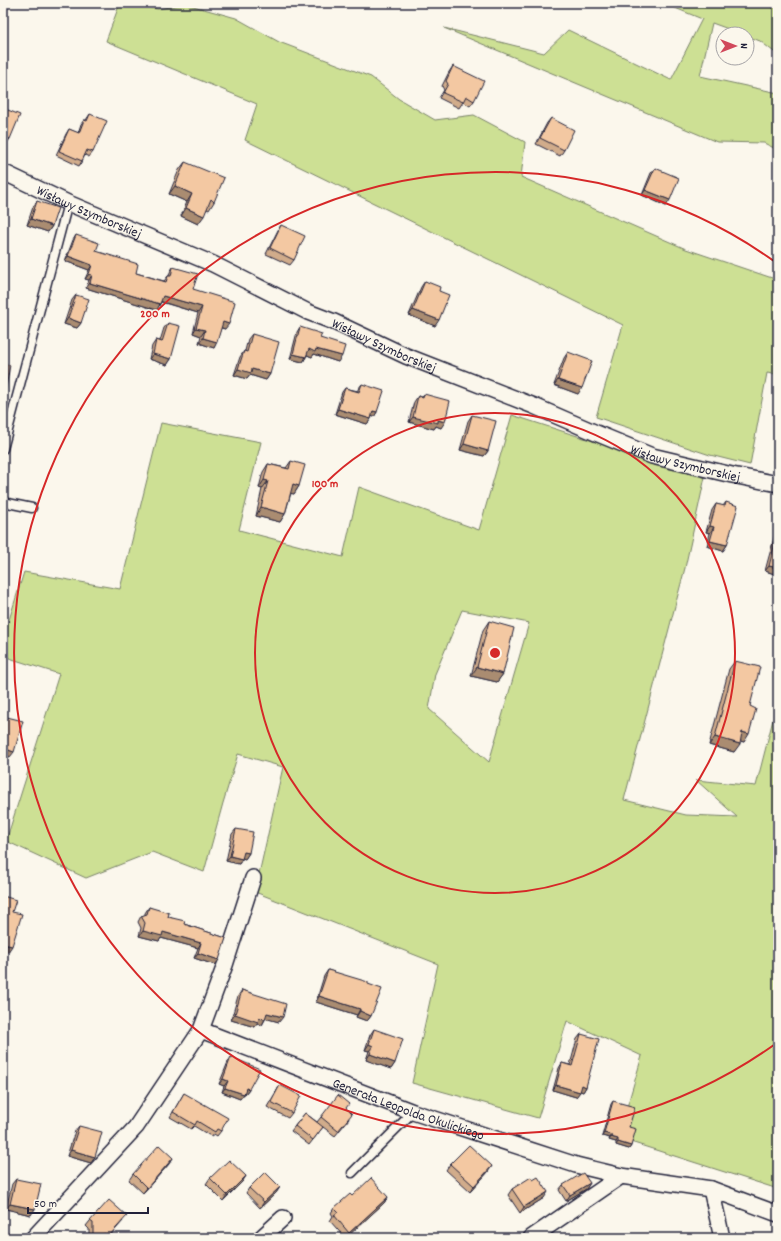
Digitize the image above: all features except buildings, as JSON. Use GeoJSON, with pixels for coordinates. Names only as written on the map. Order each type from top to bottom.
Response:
{"type":"FeatureCollection","features":[{"type":"Feature","properties":{"kind":"street","name":"Wisławy Szymborskiej"},"geometry":{"type":"LineString","coordinates":[[3,172],[68,203],[213,264],[308,312],[334,322],[406,356],[534,406],[628,446],[669,460],[778,484]]}},
{"type":"Feature","properties":{"kind":"street"},"geometry":{"type":"LineString","coordinates":[[33,1238],[136,1128],[201,1030],[226,965],[253,878]]}},
{"type":"Feature","properties":{"kind":"street","name":"Generała Leopolda Okulickiego"},"geometry":{"type":"LineString","coordinates":[[201,1030],[413,1112],[576,1165],[621,1176],[711,1189],[778,1214]]}},
{"type":"Feature","properties":{"kind":"street"},"geometry":{"type":"LineString","coordinates":[[530,1238],[621,1176]]}},
{"type":"Feature","properties":{"kind":"street"},"geometry":{"type":"LineString","coordinates":[[711,1189],[722,1238]]}},
{"type":"Feature","properties":{"kind":"street"},"geometry":{"type":"LineString","coordinates":[[261,1238],[283,1218]]}},
{"type":"Feature","properties":{"kind":"lane"},"geometry":{"type":"LineString","coordinates":[[3,449],[68,203]]}},
{"type":"Feature","properties":{"kind":"lane"},"geometry":{"type":"LineString","coordinates":[[3,502],[32,508]]}},
{"type":"Feature","properties":{"kind":"lane"},"geometry":{"type":"LineString","coordinates":[[352,1173],[413,1112]]}},
{"type":"Feature","properties":{"kind":"green space"},"geometry":{"type":"Polygon","coordinates":[[[120,3],[158,9],[186,4],[236,18],[279,42],[371,77],[399,99],[435,120],[474,115],[525,142],[521,177],[686,249],[778,280],[778,375],[767,373],[750,465],[710,455],[596,417],[623,325],[245,140],[257,104],[106,41],[120,3]]]}},
{"type":"Feature","properties":{"kind":"green space"},"geometry":{"type":"Polygon","coordinates":[[[663,3],[778,3],[778,55],[760,41],[755,39],[755,26],[720,26],[712,23],[700,76],[778,93],[778,150],[764,143],[717,142],[444,28],[544,53],[568,30],[671,80],[702,19],[663,3]]]}},
{"type":"Feature","properties":{"kind":"green space"},"geometry":{"type":"Polygon","coordinates":[[[512,415],[705,477],[685,568],[624,800],[686,815],[737,817],[696,780],[756,786],[778,700],[778,1189],[618,1138],[642,1056],[567,1021],[538,1118],[412,1083],[438,964],[255,892],[283,767],[238,754],[204,872],[152,852],[86,878],[6,841],[59,674],[3,656],[3,639],[24,572],[120,589],[161,423],[261,442],[239,530],[343,557],[359,487],[479,530],[512,415]],[[462,610],[435,674],[429,709],[489,762],[529,623],[462,610]]]}}]}
